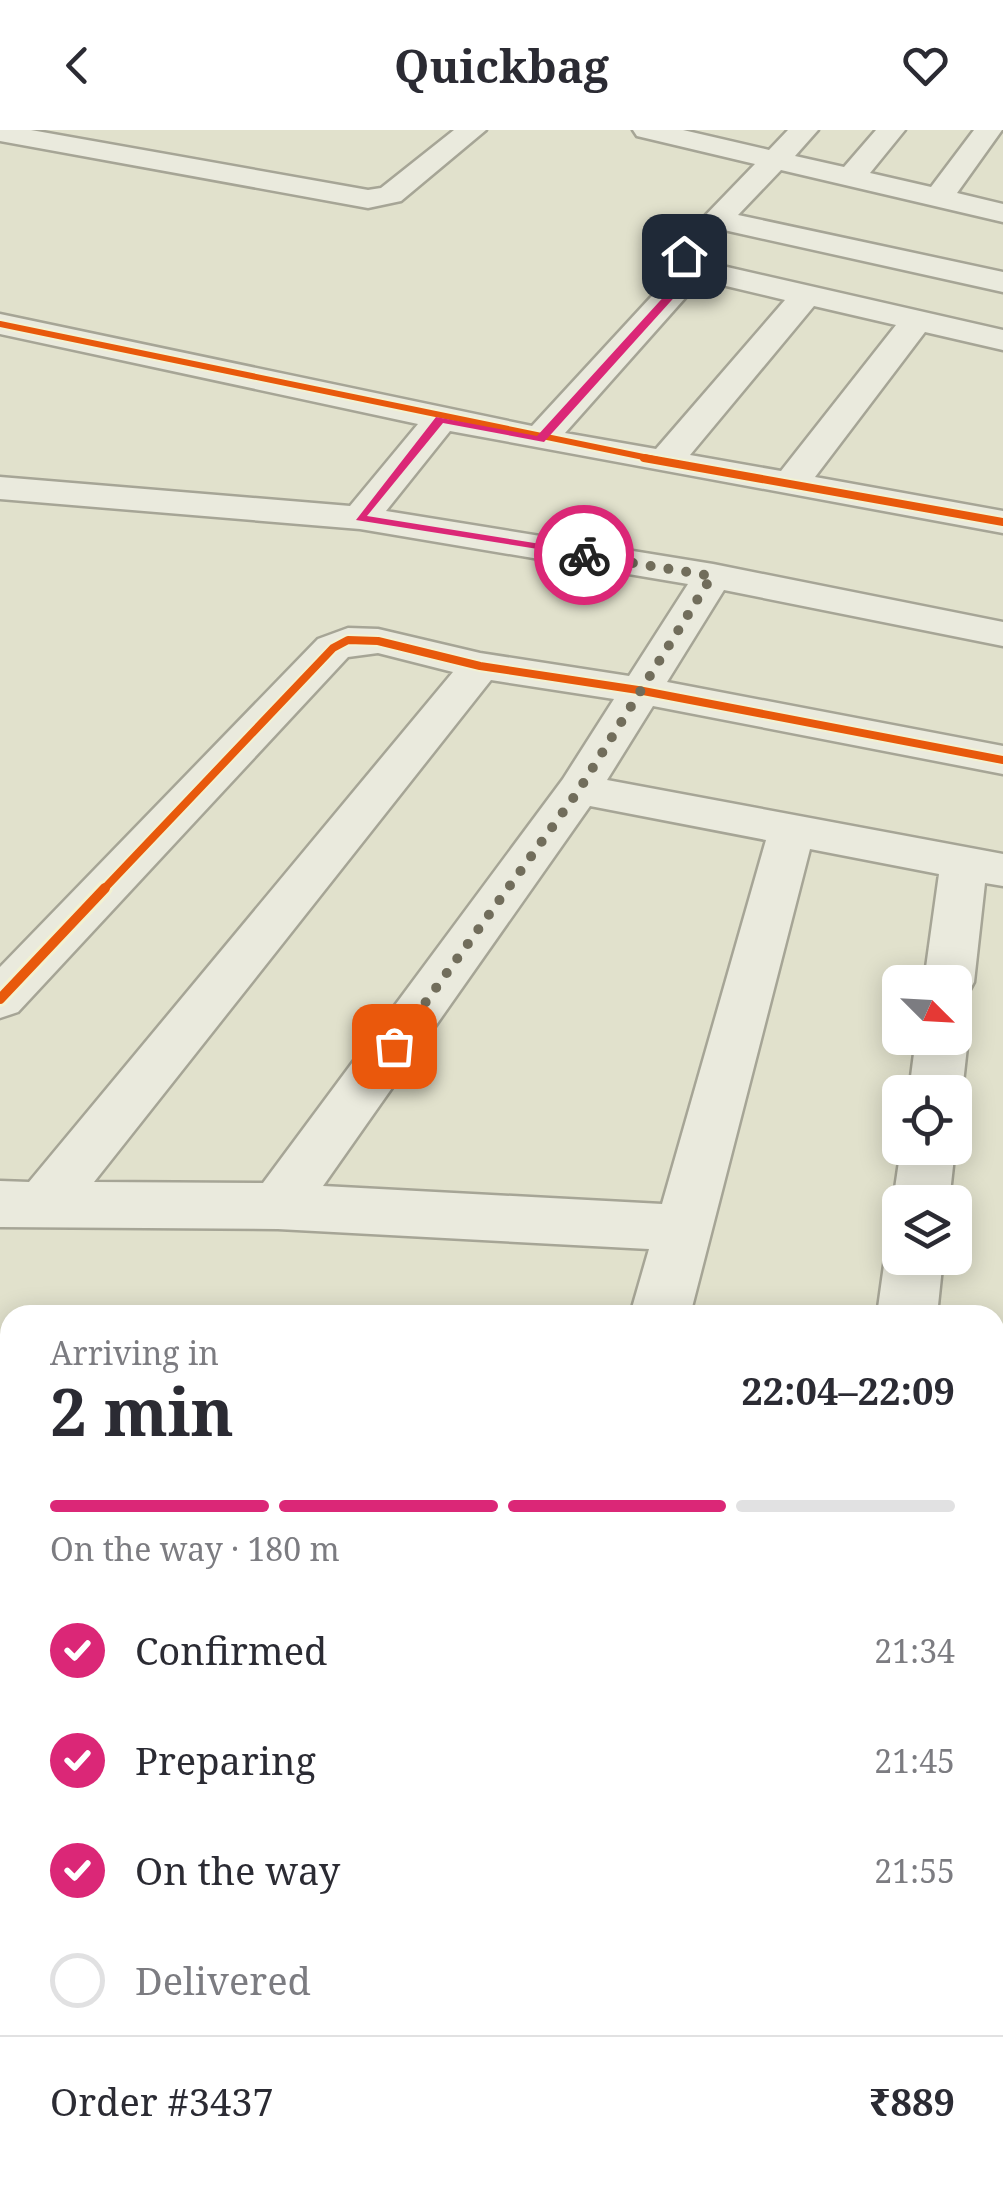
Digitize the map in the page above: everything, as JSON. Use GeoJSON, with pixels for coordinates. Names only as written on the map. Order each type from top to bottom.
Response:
{"type":"FeatureCollection","features":[{"type":"Feature","properties":{"kind":"street"},"geometry":{"type":"LineString","coordinates":[[0,133],[86,137],[368,199],[390,194],[472,130]]}},
{"type":"Feature","properties":{"kind":"street"},"geometry":{"type":"LineString","coordinates":[[647,130],[773,162],[1000,208],[952,270]]}},
{"type":"Feature","properties":{"kind":"street"},"geometry":{"type":"LineString","coordinates":[[804,130],[684,256],[694,269],[1003,340]]}},
{"type":"Feature","properties":{"kind":"street"},"geometry":{"type":"LineString","coordinates":[[850,179],[891,130]]}},
{"type":"Feature","properties":{"kind":"street"},"geometry":{"type":"LineString","coordinates":[[938,198],[988,130]]}},
{"type":"Feature","properties":{"kind":"street"},"geometry":{"type":"LineString","coordinates":[[716,219],[1003,282]]}},
{"type":"Feature","properties":{"kind":"street"},"geometry":{"type":"LineString","coordinates":[[540,440],[694,269]]}},
{"type":"Feature","properties":{"kind":"street"},"geometry":{"type":"LineString","coordinates":[[664,461],[808,293]]}},
{"type":"Feature","properties":{"kind":"street"},"geometry":{"type":"LineString","coordinates":[[792,483],[918,318]]}},
{"type":"Feature","properties":{"kind":"street"},"geometry":{"type":"LineString","coordinates":[[0,324],[540,440],[1003,522]]}},
{"type":"Feature","properties":{"kind":"street"},"geometry":{"type":"LineString","coordinates":[[360,518],[440,420]]}},
{"type":"Feature","properties":{"kind":"street"},"geometry":{"type":"LineString","coordinates":[[0,488],[360,518],[712,576],[1003,634]]}},
{"type":"Feature","properties":{"kind":"street"},"geometry":{"type":"LineString","coordinates":[[278,1206],[579,790],[712,576]]}},
{"type":"Feature","properties":{"kind":"street"},"geometry":{"type":"LineString","coordinates":[[0,999],[333,648],[366,639],[480,666],[638,690],[1003,760]]}},
{"type":"Feature","properties":{"kind":"street"},"geometry":{"type":"LineString","coordinates":[[22,1204],[480,666]]}},
{"type":"Feature","properties":{"kind":"street"},"geometry":{"type":"LineString","coordinates":[[579,790],[984,866],[954,965]]}},
{"type":"Feature","properties":{"kind":"street"},"geometry":{"type":"LineString","coordinates":[[663,1305],[792,828]]}},
{"type":"Feature","properties":{"kind":"street"},"geometry":{"type":"LineString","coordinates":[[22,1204],[278,1206],[683,1228]]}},
{"type":"Feature","properties":{"kind":"street"},"geometry":{"type":"LineString","coordinates":[[908,1305],[912,1275]]}},
{"type":"Feature","properties":{"kind":"cycle path"},"geometry":{"type":"LineString","coordinates":[[0,324],[540,439],[1003,522]]}},
{"type":"Feature","properties":{"kind":"cycle path"},"geometry":{"type":"LineString","coordinates":[[0,999],[333,648],[348,640],[378,641],[480,666],[638,690],[1003,760]]}},
{"type":"Feature","properties":{"kind":"way so far"},"geometry":{"type":"LineString","coordinates":[[394,1046],[579,790],[712,576],[584,555]]}},
{"type":"Feature","properties":{"kind":"route"},"geometry":{"type":"LineString","coordinates":[[584,555],[360,518],[440,420],[540,440],[694,269],[685,263],[684,256]]}}]}
